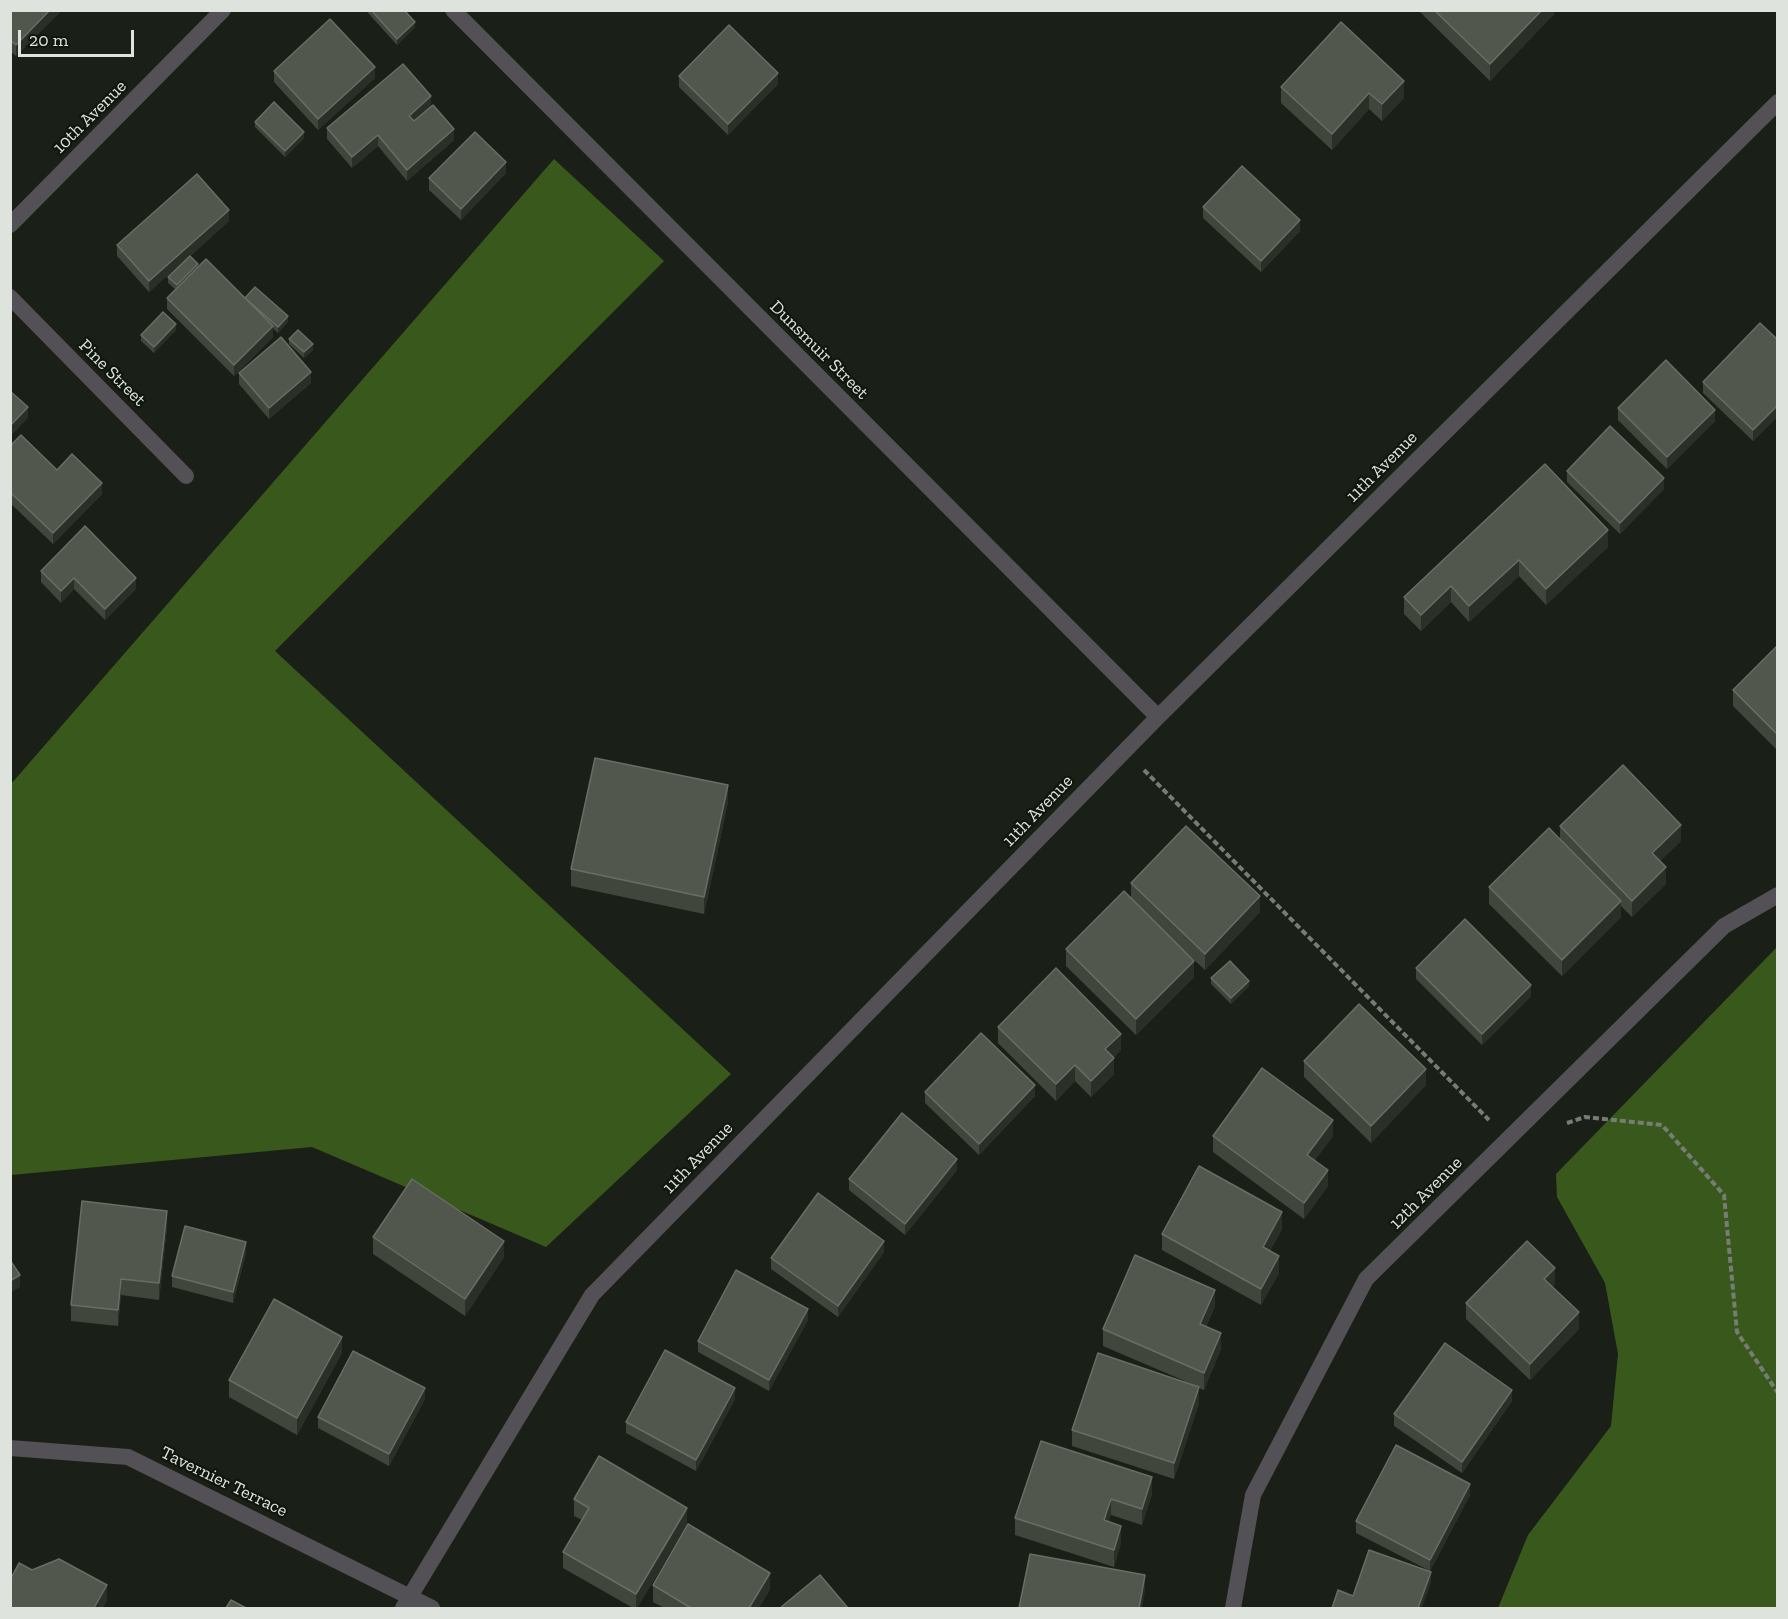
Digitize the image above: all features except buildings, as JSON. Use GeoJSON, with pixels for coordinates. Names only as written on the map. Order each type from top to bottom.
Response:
{"type":"FeatureCollection","features":[{"type":"Feature","properties":{"kind":"street","name":"10th Avenue"},"geometry":{"type":"LineString","coordinates":[[10,225],[223,10]]}},
{"type":"Feature","properties":{"kind":"street","name":"Dunsmuir Street"},"geometry":{"type":"LineString","coordinates":[[453,10],[1158,717]]}},
{"type":"Feature","properties":{"kind":"street","name":"11th Avenue"},"geometry":{"type":"LineString","coordinates":[[406,1602],[592,1295],[1158,717],[1778,102]]}},
{"type":"Feature","properties":{"kind":"street","name":"Pine Street"},"geometry":{"type":"LineString","coordinates":[[10,297],[186,476]]}},
{"type":"Feature","properties":{"kind":"street","name":"12th Avenue"},"geometry":{"type":"LineString","coordinates":[[1233,1608],[1253,1495],[1366,1279],[1724,926],[1778,895]]}},
{"type":"Feature","properties":{"kind":"street","name":"Tavernier Terrace"},"geometry":{"type":"LineString","coordinates":[[10,1448],[128,1456],[406,1602],[432,1608]]}},
{"type":"Feature","properties":{"kind":"path"},"geometry":{"type":"LineString","coordinates":[[1125,751],[1508,1139]]}},
{"type":"Feature","properties":{"kind":"path"},"geometry":{"type":"LineString","coordinates":[[1563,1124],[1586,1118],[1662,1125],[1724,1195],[1737,1332],[1778,1393]]}},
{"type":"Feature","properties":{"kind":"green space"},"geometry":{"type":"Polygon","coordinates":[[[554,159],[664,261],[275,651],[731,1074],[546,1247],[312,1147],[11,1175],[11,784],[554,159]]]}},
{"type":"Feature","properties":{"kind":"green space"},"geometry":{"type":"Polygon","coordinates":[[[1777,947],[1777,1608],[1498,1608],[1528,1535],[1611,1426],[1618,1354],[1605,1283],[1557,1197],[1556,1174],[1777,947]]]}}]}
